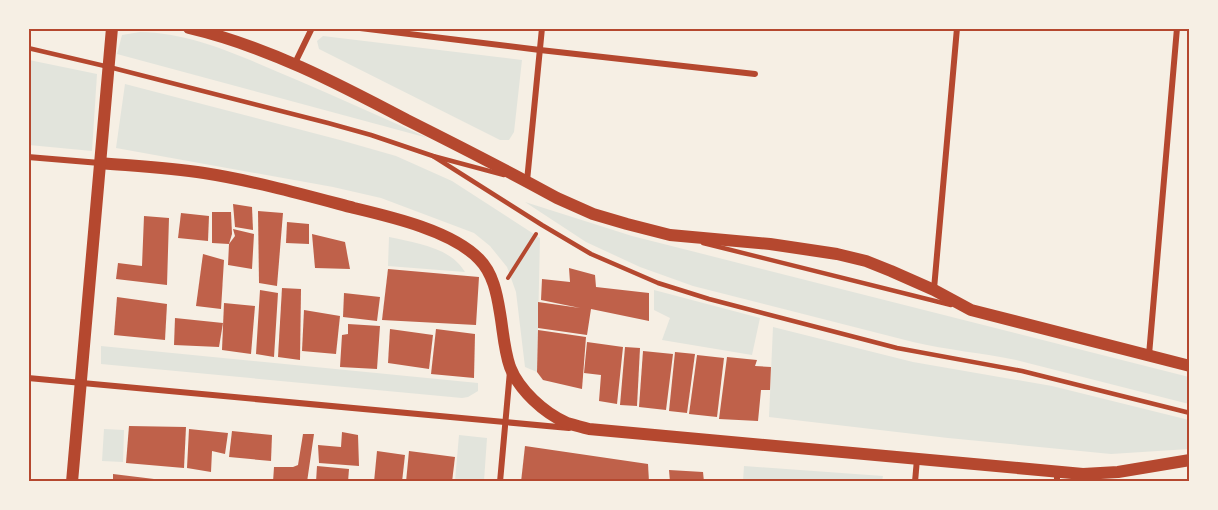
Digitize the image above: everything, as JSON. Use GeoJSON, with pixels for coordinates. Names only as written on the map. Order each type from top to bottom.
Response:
{"type":"FeatureCollection","features":[{"type":"Feature","properties":{"kind":"main road"},"geometry":{"type":"LineString","coordinates":[[72,482],[112,28]]}},
{"type":"Feature","properties":{"kind":"main road"},"geometry":{"type":"LineString","coordinates":[[189,28],[240,42],[294,64],[557,198],[593,214],[670,235],[770,244],[837,254],[866,261],[933,290],[971,310],[1190,366]]}},
{"type":"Feature","properties":{"kind":"main road"},"geometry":{"type":"LineString","coordinates":[[100,163],[234,178],[378,213],[451,239],[468,249],[480,260],[491,277],[497,294],[510,367],[523,389],[551,414],[566,422],[589,429],[917,459],[1057,477],[1099,474],[1190,460]]}},
{"type":"Feature","properties":{"kind":"street"},"geometry":{"type":"LineString","coordinates":[[294,64],[312,28]]}},
{"type":"Feature","properties":{"kind":"street"},"geometry":{"type":"LineString","coordinates":[[360,28],[755,74]]}},
{"type":"Feature","properties":{"kind":"street"},"geometry":{"type":"LineString","coordinates":[[527,181],[542,28]]}},
{"type":"Feature","properties":{"kind":"street"},"geometry":{"type":"LineString","coordinates":[[933,290],[957,28]]}},
{"type":"Feature","properties":{"kind":"street"},"geometry":{"type":"LineString","coordinates":[[1149,355],[1177,28]]}},
{"type":"Feature","properties":{"kind":"street"},"geometry":{"type":"LineString","coordinates":[[28,157],[100,163]]}},
{"type":"Feature","properties":{"kind":"street"},"geometry":{"type":"LineString","coordinates":[[500,482],[510,367]]}},
{"type":"Feature","properties":{"kind":"street"},"geometry":{"type":"LineString","coordinates":[[28,378],[589,429]]}},
{"type":"Feature","properties":{"kind":"street"},"geometry":{"type":"LineString","coordinates":[[915,482],[917,459]]}},
{"type":"Feature","properties":{"kind":"lane"},"geometry":{"type":"LineString","coordinates":[[28,48],[339,126],[433,156],[527,181]]}},
{"type":"Feature","properties":{"kind":"lane"},"geometry":{"type":"LineString","coordinates":[[433,156],[591,254],[658,283],[708,299],[897,348],[1022,371],[1190,413]]}},
{"type":"Feature","properties":{"kind":"lane"},"geometry":{"type":"LineString","coordinates":[[670,235],[971,310]]}},
{"type":"Feature","properties":{"kind":"path"},"geometry":{"type":"LineString","coordinates":[[497,294],[542,225]]}},
{"type":"Feature","properties":{"kind":"shaded area"},"geometry":{"type":"Polygon","coordinates":[[[140,32],[181,37],[220,48],[428,138],[117,54],[122,35],[140,32]]]}},
{"type":"Feature","properties":{"kind":"shaded area"},"geometry":{"type":"Polygon","coordinates":[[[323,36],[522,60],[514,132],[509,140],[500,140],[319,49],[317,41],[323,36]]]}},
{"type":"Feature","properties":{"kind":"shaded area"},"geometry":{"type":"Polygon","coordinates":[[[29,60],[97,74],[92,151],[29,145],[29,60]]]}},
{"type":"Feature","properties":{"kind":"shaded area"},"geometry":{"type":"Polygon","coordinates":[[[125,84],[396,156],[452,181],[540,238],[537,372],[525,367],[516,292],[507,267],[490,246],[474,233],[381,198],[333,187],[116,148],[125,84]]]}},
{"type":"Feature","properties":{"kind":"shaded area"},"geometry":{"type":"Polygon","coordinates":[[[525,202],[632,236],[1189,377],[1189,404],[1016,360],[913,342],[693,286],[640,267],[586,242],[525,202]]]}},
{"type":"Feature","properties":{"kind":"shaded area"},"geometry":{"type":"Polygon","coordinates":[[[389,237],[431,247],[451,257],[465,272],[388,266],[389,237]]]}},
{"type":"Feature","properties":{"kind":"shaded area"},"geometry":{"type":"Polygon","coordinates":[[[654,290],[760,318],[752,355],[662,340],[670,318],[654,310],[654,290]]]}},
{"type":"Feature","properties":{"kind":"shaded area"},"geometry":{"type":"Polygon","coordinates":[[[773,327],[913,362],[1052,386],[1189,420],[1189,449],[1111,454],[769,417],[773,327]]]}},
{"type":"Feature","properties":{"kind":"shaded area"},"geometry":{"type":"Polygon","coordinates":[[[101,346],[478,383],[478,391],[462,398],[101,364],[101,346]]]}},
{"type":"Feature","properties":{"kind":"shaded area"},"geometry":{"type":"Polygon","coordinates":[[[104,429],[124,430],[123,462],[102,461],[104,429]]]}},
{"type":"Feature","properties":{"kind":"shaded area"},"geometry":{"type":"Polygon","coordinates":[[[459,435],[487,438],[484,481],[455,481],[459,435]]]}},
{"type":"Feature","properties":{"kind":"shaded area"},"geometry":{"type":"Polygon","coordinates":[[[744,466],[883,476],[882,481],[743,481],[744,466]]]}},
{"type":"Feature","properties":{"kind":"building"},"geometry":{"type":"Polygon","coordinates":[[[233,204],[252,207],[253,230],[235,227],[233,204]]]}},
{"type":"Feature","properties":{"kind":"building"},"geometry":{"type":"Polygon","coordinates":[[[258,211],[283,213],[277,286],[259,283],[258,211]]]}},
{"type":"Feature","properties":{"kind":"building"},"geometry":{"type":"Polygon","coordinates":[[[212,212],[231,212],[232,234],[229,244],[212,243],[212,212]]]}},
{"type":"Feature","properties":{"kind":"building"},"geometry":{"type":"Polygon","coordinates":[[[181,213],[209,216],[208,241],[178,238],[181,213]]]}},
{"type":"Feature","properties":{"kind":"building"},"geometry":{"type":"Polygon","coordinates":[[[144,216],[169,218],[167,285],[116,279],[118,263],[142,266],[144,216]]]}},
{"type":"Feature","properties":{"kind":"building"},"geometry":{"type":"Polygon","coordinates":[[[287,222],[309,224],[309,244],[286,243],[287,222]]]}},
{"type":"Feature","properties":{"kind":"building"},"geometry":{"type":"Polygon","coordinates":[[[233,229],[254,234],[252,269],[228,265],[229,244],[235,236],[233,229]]]}},
{"type":"Feature","properties":{"kind":"building"},"geometry":{"type":"Polygon","coordinates":[[[312,234],[345,242],[350,269],[315,268],[312,234]]]}},
{"type":"Feature","properties":{"kind":"building"},"geometry":{"type":"Polygon","coordinates":[[[203,254],[224,260],[221,309],[196,306],[203,254]]]}},
{"type":"Feature","properties":{"kind":"building"},"geometry":{"type":"Polygon","coordinates":[[[569,268],[595,275],[596,287],[649,293],[649,321],[591,309],[587,335],[538,328],[538,302],[580,308],[541,300],[542,279],[570,282],[569,268]]]}},
{"type":"Feature","properties":{"kind":"building"},"geometry":{"type":"Polygon","coordinates":[[[388,269],[479,277],[476,325],[382,320],[388,269]]]}},
{"type":"Feature","properties":{"kind":"building"},"geometry":{"type":"Polygon","coordinates":[[[282,288],[301,289],[300,360],[278,357],[282,288]]]}},
{"type":"Feature","properties":{"kind":"building"},"geometry":{"type":"Polygon","coordinates":[[[260,290],[278,293],[274,357],[256,354],[260,290]]]}},
{"type":"Feature","properties":{"kind":"building"},"geometry":{"type":"Polygon","coordinates":[[[344,293],[380,297],[377,321],[343,317],[344,293]]]}},
{"type":"Feature","properties":{"kind":"building"},"geometry":{"type":"Polygon","coordinates":[[[117,297],[167,304],[165,340],[114,335],[117,297]]]}},
{"type":"Feature","properties":{"kind":"building"},"geometry":{"type":"Polygon","coordinates":[[[224,303],[255,306],[251,354],[222,350],[224,303]]]}},
{"type":"Feature","properties":{"kind":"building"},"geometry":{"type":"Polygon","coordinates":[[[304,310],[340,316],[336,354],[302,351],[304,310]]]}},
{"type":"Feature","properties":{"kind":"building"},"geometry":{"type":"Polygon","coordinates":[[[175,318],[223,323],[219,347],[174,345],[175,318]]]}},
{"type":"Feature","properties":{"kind":"building"},"geometry":{"type":"Polygon","coordinates":[[[348,324],[380,326],[377,369],[340,367],[342,335],[348,334],[348,324]]]}},
{"type":"Feature","properties":{"kind":"building"},"geometry":{"type":"Polygon","coordinates":[[[390,329],[433,335],[429,369],[388,363],[390,329]]]}},
{"type":"Feature","properties":{"kind":"building"},"geometry":{"type":"Polygon","coordinates":[[[436,329],[475,334],[474,378],[431,374],[436,329]]]}},
{"type":"Feature","properties":{"kind":"building"},"geometry":{"type":"Polygon","coordinates":[[[538,330],[586,337],[582,389],[543,380],[537,372],[538,330]]]}},
{"type":"Feature","properties":{"kind":"building"},"geometry":{"type":"Polygon","coordinates":[[[587,342],[623,347],[617,404],[599,401],[601,375],[584,373],[587,342]]]}},
{"type":"Feature","properties":{"kind":"building"},"geometry":{"type":"Polygon","coordinates":[[[625,347],[640,348],[637,406],[620,405],[625,347]]]}},
{"type":"Feature","properties":{"kind":"building"},"geometry":{"type":"Polygon","coordinates":[[[643,351],[673,354],[666,410],[639,407],[643,351]]]}},
{"type":"Feature","properties":{"kind":"building"},"geometry":{"type":"Polygon","coordinates":[[[675,352],[695,354],[687,413],[669,411],[675,352]]]}},
{"type":"Feature","properties":{"kind":"building"},"geometry":{"type":"Polygon","coordinates":[[[697,355],[724,358],[717,417],[689,414],[697,355]]]}},
{"type":"Feature","properties":{"kind":"building"},"geometry":{"type":"Polygon","coordinates":[[[727,357],[757,360],[755,366],[771,367],[770,390],[761,390],[758,421],[719,419],[727,357]]]}},
{"type":"Feature","properties":{"kind":"building"},"geometry":{"type":"Polygon","coordinates":[[[129,426],[186,427],[184,468],[126,463],[129,426]]]}},
{"type":"Feature","properties":{"kind":"building"},"geometry":{"type":"Polygon","coordinates":[[[189,429],[228,433],[225,454],[212,451],[211,472],[187,468],[189,429]]]}},
{"type":"Feature","properties":{"kind":"building"},"geometry":{"type":"Polygon","coordinates":[[[232,431],[272,435],[271,461],[229,457],[232,431]]]}},
{"type":"Feature","properties":{"kind":"building"},"geometry":{"type":"Polygon","coordinates":[[[342,432],[358,435],[359,466],[319,463],[318,445],[341,447],[342,432]]]}},
{"type":"Feature","properties":{"kind":"building"},"geometry":{"type":"Polygon","coordinates":[[[303,434],[314,434],[307,482],[273,482],[274,467],[298,465],[303,434]]]}},
{"type":"Feature","properties":{"kind":"building"},"geometry":{"type":"Polygon","coordinates":[[[525,446],[648,464],[649,482],[521,482],[525,446]]]}},
{"type":"Feature","properties":{"kind":"building"},"geometry":{"type":"Polygon","coordinates":[[[377,451],[405,455],[402,482],[374,482],[377,451]]]}},
{"type":"Feature","properties":{"kind":"building"},"geometry":{"type":"Polygon","coordinates":[[[409,451],[455,457],[452,482],[406,482],[409,451]]]}},
{"type":"Feature","properties":{"kind":"building"},"geometry":{"type":"Polygon","coordinates":[[[317,466],[349,469],[348,482],[316,482],[317,466]]]}},
{"type":"Feature","properties":{"kind":"building"},"geometry":{"type":"Polygon","coordinates":[[[669,470],[703,472],[704,482],[670,482],[669,470]]]}},
{"type":"Feature","properties":{"kind":"building"},"geometry":{"type":"Polygon","coordinates":[[[113,474],[154,479],[154,482],[113,482],[113,474]]]}}]}
